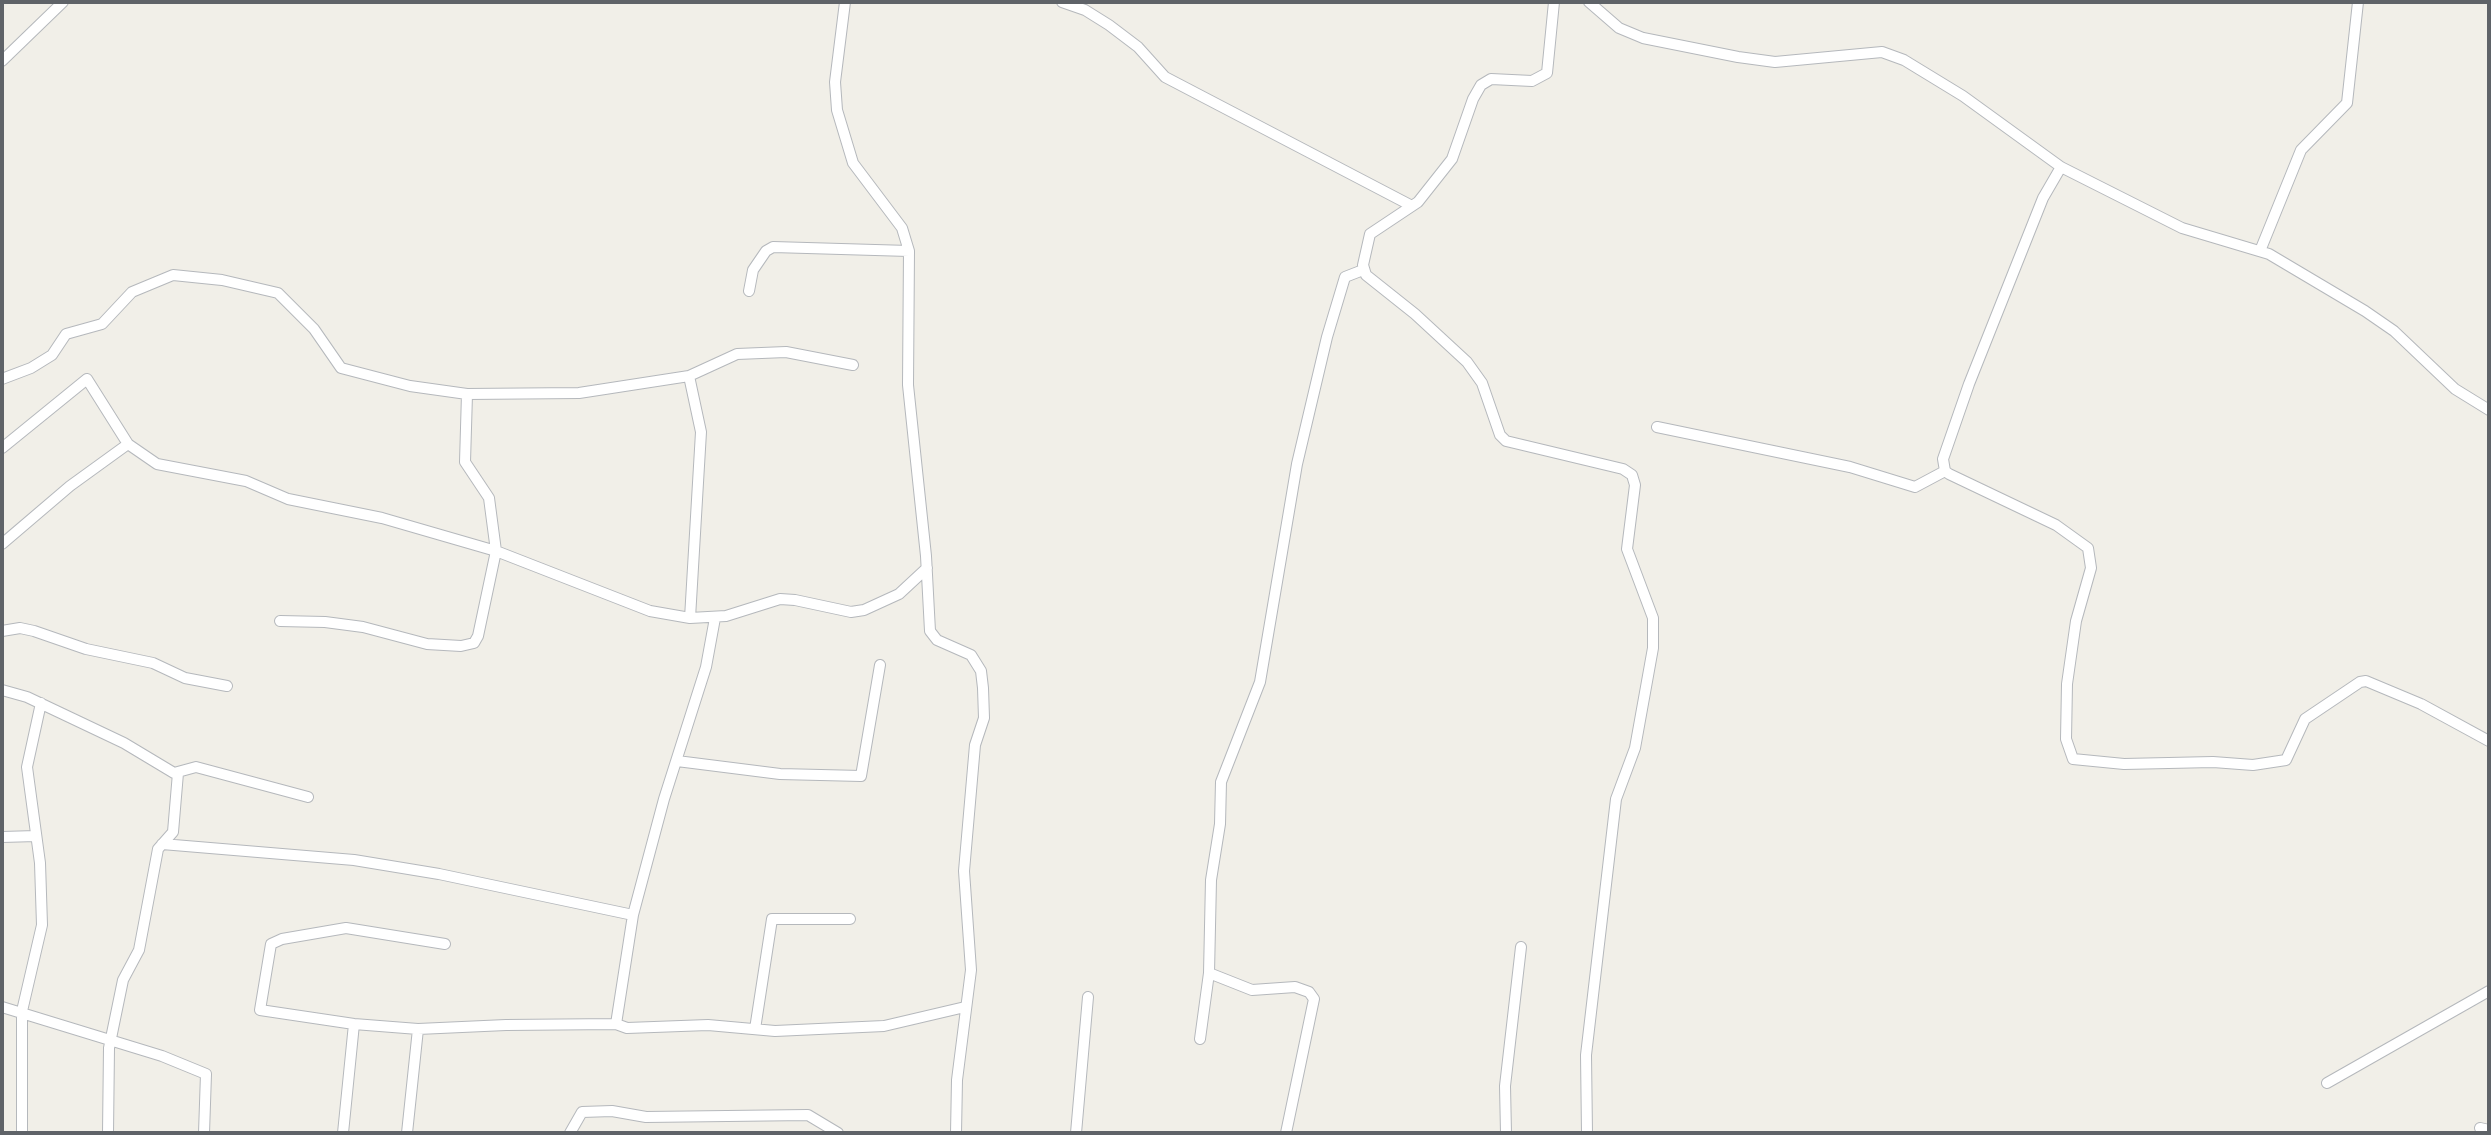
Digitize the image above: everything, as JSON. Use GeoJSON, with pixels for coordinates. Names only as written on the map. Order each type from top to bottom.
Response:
{"type":"FeatureCollection","features":[{"type":"Feature","properties":{"kind":"street"},"geometry":{"type":"LineString","coordinates":[[2,61],[63,2]]}},
{"type":"Feature","properties":{"kind":"street"},"geometry":{"type":"LineString","coordinates":[[845,2],[835,82],[837,110],[853,163],[902,228],[909,251],[908,385],[931,634],[937,640],[971,655],[981,671],[984,688],[984,718],[975,745],[964,871],[971,970],[957,1080],[956,1133]]}},
{"type":"Feature","properties":{"kind":"street"},"geometry":{"type":"LineString","coordinates":[[1062,2],[1085,10],[1109,25],[1138,47],[1165,77],[1412,206]]}},
{"type":"Feature","properties":{"kind":"street"},"geometry":{"type":"LineString","coordinates":[[1363,270],[1370,233],[1412,206],[1452,159],[1473,99],[1481,85],[1491,79],[1532,81],[1547,73],[1554,2]]}},
{"type":"Feature","properties":{"kind":"street"},"geometry":{"type":"LineString","coordinates":[[1589,2],[1619,28],[1643,38],[1738,57],[1775,61],[1882,52],[1904,60],[1963,96],[2062,167],[2182,228],[2260,251],[2365,311],[2394,331],[2455,389],[2489,410]]}},
{"type":"Feature","properties":{"kind":"street"},"geometry":{"type":"LineString","coordinates":[[2260,251],[2301,150],[2347,103],[2358,2]]}},
{"type":"Feature","properties":{"kind":"street"},"geometry":{"type":"LineString","coordinates":[[1945,471],[1943,459],[1969,384],[2043,198],[2062,167]]}},
{"type":"Feature","properties":{"kind":"street"},"geometry":{"type":"LineString","coordinates":[[749,291],[753,270],[766,251],[774,247],[909,251]]}},
{"type":"Feature","properties":{"kind":"street"},"geometry":{"type":"LineString","coordinates":[[1200,1039],[1209,973],[1211,880],[1220,824],[1221,782],[1260,681],[1297,464],[1327,337],[1345,277],[1363,270]]}},
{"type":"Feature","properties":{"kind":"street"},"geometry":{"type":"LineString","coordinates":[[1363,270],[1467,362],[1482,383],[1500,435],[1506,441],[1623,469],[1632,475],[1635,485],[1627,550],[1653,618],[1653,648],[1635,748],[1616,799],[1586,1055],[1587,1133]]}},
{"type":"Feature","properties":{"kind":"street"},"geometry":{"type":"LineString","coordinates":[[2,379],[31,368],[52,355],[66,334],[102,324],[132,292],[173,275],[222,279],[278,293],[314,329],[341,368],[410,386],[467,394],[579,393],[690,376],[737,354],[786,352],[853,365]]}},
{"type":"Feature","properties":{"kind":"street"},"geometry":{"type":"LineString","coordinates":[[690,376],[701,432],[690,618]]}},
{"type":"Feature","properties":{"kind":"street"},"geometry":{"type":"LineString","coordinates":[[2,448],[88,379],[128,444],[157,464],[246,481],[288,499],[382,518],[496,551],[650,611],[690,618],[715,618],[780,600],[795,600],[839,611],[864,610],[899,594],[927,568]]}},
{"type":"Feature","properties":{"kind":"street"},"geometry":{"type":"LineString","coordinates":[[280,621],[324,622],[427,644],[470,645],[478,636],[496,551],[489,498],[465,462],[467,394]]}},
{"type":"Feature","properties":{"kind":"street"},"geometry":{"type":"LineString","coordinates":[[1657,428],[1850,467],[1915,487],[1945,471]]}},
{"type":"Feature","properties":{"kind":"street"},"geometry":{"type":"LineString","coordinates":[[2,544],[70,486],[128,444]]}},
{"type":"Feature","properties":{"kind":"street"},"geometry":{"type":"LineString","coordinates":[[1945,471],[2056,525],[2088,548],[2091,568],[2076,621],[2068,673],[2066,739],[2073,759],[2124,764],[2213,762],[2253,765],[2286,760],[2305,719],[2360,682],[2366,681],[2421,704],[2489,741]]}},
{"type":"Feature","properties":{"kind":"street"},"geometry":{"type":"LineString","coordinates":[[616,1024],[633,915],[706,667],[715,618]]}},
{"type":"Feature","properties":{"kind":"street"},"geometry":{"type":"LineString","coordinates":[[2,631],[20,628],[34,631],[86,649],[153,663],[185,678],[227,686]]}},
{"type":"Feature","properties":{"kind":"street"},"geometry":{"type":"LineString","coordinates":[[677,761],[780,774],[861,776],[880,665]]}},
{"type":"Feature","properties":{"kind":"street"},"geometry":{"type":"LineString","coordinates":[[2,690],[41,704],[124,743],[178,773],[196,767],[308,797]]}},
{"type":"Feature","properties":{"kind":"street"},"geometry":{"type":"LineString","coordinates":[[22,1133],[22,1011],[42,925],[36,835],[27,767],[41,704]]}},
{"type":"Feature","properties":{"kind":"street"},"geometry":{"type":"LineString","coordinates":[[108,1133],[110,1040],[123,980],[139,950],[162,844],[173,832],[178,773]]}},
{"type":"Feature","properties":{"kind":"street"},"geometry":{"type":"LineString","coordinates":[[2,837],[36,835]]}},
{"type":"Feature","properties":{"kind":"street"},"geometry":{"type":"LineString","coordinates":[[162,844],[354,860],[439,874],[464,882],[633,915]]}},
{"type":"Feature","properties":{"kind":"street"},"geometry":{"type":"LineString","coordinates":[[755,1029],[772,919],[850,919]]}},
{"type":"Feature","properties":{"kind":"street"},"geometry":{"type":"LineString","coordinates":[[445,944],[345,928],[282,939],[271,944],[260,1010],[354,1024],[418,1029],[506,1024],[616,1024],[627,1028],[681,1025],[755,1029],[859,1029],[909,1021],[965,1007]]}},
{"type":"Feature","properties":{"kind":"street"},"geometry":{"type":"LineString","coordinates":[[1506,1133],[1505,1086],[1521,947]]}},
{"type":"Feature","properties":{"kind":"street"},"geometry":{"type":"LineString","coordinates":[[1209,973],[1252,990],[1295,987],[1310,992],[1314,999],[1286,1133]]}},
{"type":"Feature","properties":{"kind":"street"},"geometry":{"type":"LineString","coordinates":[[2327,1083],[2489,991]]}},
{"type":"Feature","properties":{"kind":"street"},"geometry":{"type":"LineString","coordinates":[[1076,1133],[1088,997]]}},
{"type":"Feature","properties":{"kind":"street"},"geometry":{"type":"LineString","coordinates":[[2,1007],[22,1011],[206,1074],[204,1133]]}},
{"type":"Feature","properties":{"kind":"street"},"geometry":{"type":"LineString","coordinates":[[343,1133],[354,1024]]}},
{"type":"Feature","properties":{"kind":"street"},"geometry":{"type":"LineString","coordinates":[[407,1133],[418,1029]]}},
{"type":"Feature","properties":{"kind":"street"},"geometry":{"type":"LineString","coordinates":[[570,1133],[582,1112],[612,1111],[646,1117],[808,1115],[838,1133]]}}]}
